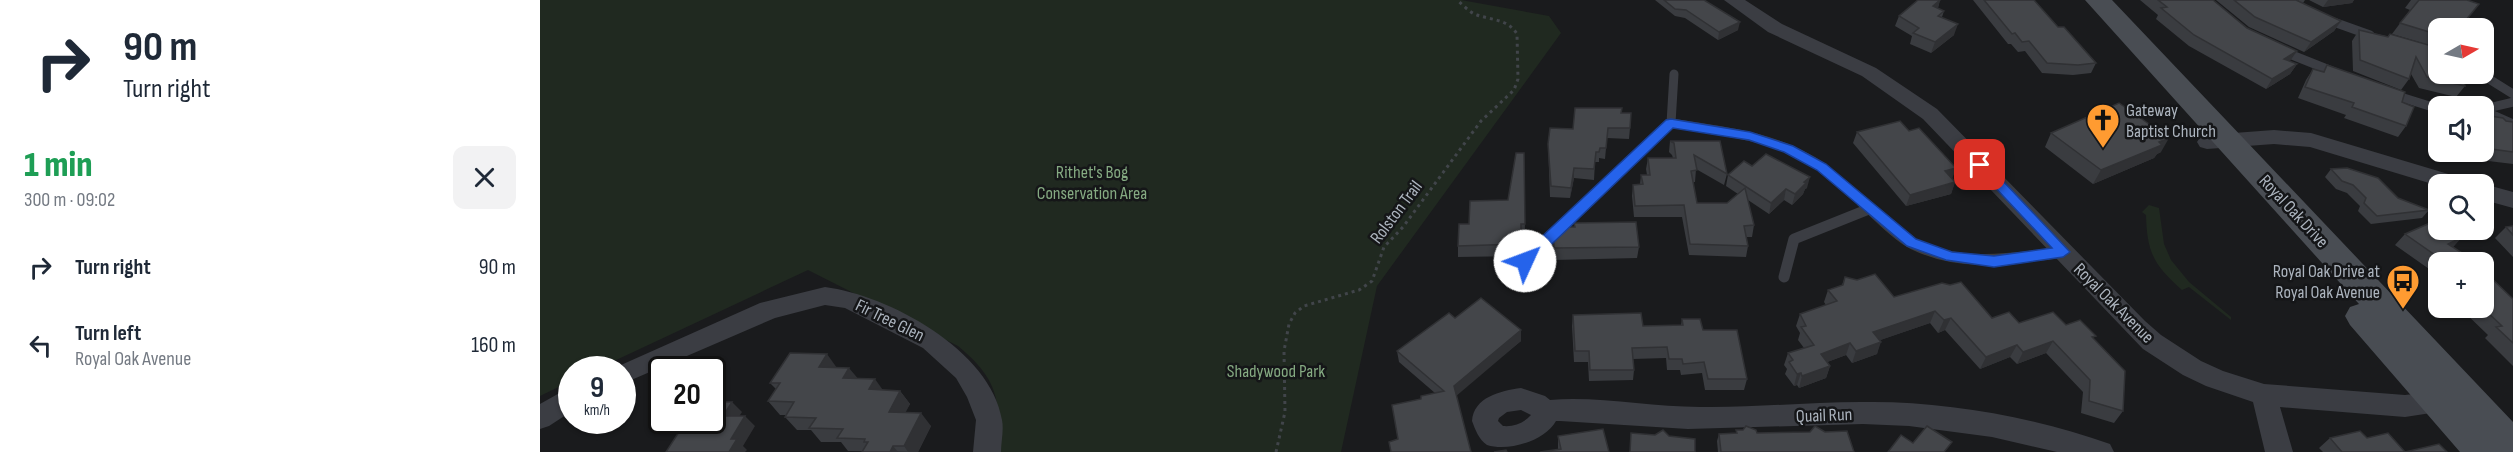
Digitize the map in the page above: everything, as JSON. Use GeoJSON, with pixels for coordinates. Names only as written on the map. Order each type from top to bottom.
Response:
{"type":"FeatureCollection","features":[{"type":"Feature","properties":{"kind":"main road","name":"Royal Oak Drive"},"geometry":{"type":"LineString","coordinates":[[2079,0],[2218,141]]}},
{"type":"Feature","properties":{"kind":"main road","name":"Royal Oak Drive"},"geometry":{"type":"LineString","coordinates":[[2098,0],[2218,141],[2453,400],[2513,448]]}},
{"type":"Feature","properties":{"kind":"main road","name":"Royal Oak Drive"},"geometry":{"type":"LineString","coordinates":[[2453,400],[2484,452]]}},
{"type":"Feature","properties":{"kind":"street","name":"Royal Oak Avenue"},"geometry":{"type":"LineString","coordinates":[[1733,0],[1775,28],[1869,72],[1911,98],[1947,130],[2122,315],[2152,342],[2192,368],[2215,379],[2264,395],[2405,406],[2453,400]]}},
{"type":"Feature","properties":{"kind":"street"},"geometry":{"type":"LineString","coordinates":[[2218,141],[2274,137],[2311,140],[2428,175]]}},
{"type":"Feature","properties":{"kind":"street"},"geometry":{"type":"LineString","coordinates":[[2494,195],[2513,200]]}},
{"type":"Feature","properties":{"kind":"street","name":"Fir Tree Glen"},"geometry":{"type":"LineString","coordinates":[[636,368],[769,310],[825,296],[847,299],[868,307],[932,341],[965,371],[979,393],[989,420],[987,452]]}},
{"type":"Feature","properties":{"kind":"street"},"geometry":{"type":"LineString","coordinates":[[2264,395],[2279,452]]}},
{"type":"Feature","properties":{"kind":"street"},"geometry":{"type":"LineString","coordinates":[[540,418],[558,406]]}},
{"type":"Feature","properties":{"kind":"street","name":"Quail Run"},"geometry":{"type":"LineString","coordinates":[[1544,411],[1565,409],[1669,418],[1749,418],[1881,413],[1961,420],[2040,435],[2100,452]]}},
{"type":"Feature","properties":{"kind":"lane"},"geometry":{"type":"LineString","coordinates":[[2322,17],[2342,27],[2385,39]]}},
{"type":"Feature","properties":{"kind":"lane"},"geometry":{"type":"LineString","coordinates":[[2275,48],[2350,78]]}},
{"type":"Feature","properties":{"kind":"lane"},"geometry":{"type":"LineString","coordinates":[[1525,261],[1671,123],[1674,74]]}},
{"type":"Feature","properties":{"kind":"lane"},"geometry":{"type":"LineString","coordinates":[[2494,82],[2513,94]]}},
{"type":"Feature","properties":{"kind":"lane"},"geometry":{"type":"LineString","coordinates":[[2383,91],[2428,106]]}},
{"type":"Feature","properties":{"kind":"lane"},"geometry":{"type":"LineString","coordinates":[[2494,107],[2513,102]]}},
{"type":"Feature","properties":{"kind":"lane"},"geometry":{"type":"LineString","coordinates":[[2494,115],[2513,124]]}},
{"type":"Feature","properties":{"kind":"lane"},"geometry":{"type":"LineString","coordinates":[[1671,123],[1750,136],[1788,149],[1821,167],[1911,243],[1951,257],[1994,261],[2063,252]]}},
{"type":"Feature","properties":{"kind":"lane"},"geometry":{"type":"LineString","coordinates":[[1784,277],[1794,239],[1869,209]]}},
{"type":"Feature","properties":{"kind":"path","name":"Rolston Trail"},"geometry":{"type":"LineString","coordinates":[[1276,452],[1284,428],[1285,342],[1292,318],[1309,303],[1360,289],[1370,283],[1377,273],[1379,257],[1388,242],[1404,227],[1481,121],[1514,90],[1518,79],[1517,34],[1514,29],[1495,18],[1476,15],[1457,0]]}},
{"type":"Feature","properties":{"kind":"green space","name":"Rithet's Bog Conservation Area"},"geometry":{"type":"Polygon","coordinates":[[[540,0],[1461,0],[1549,16],[1561,33],[1377,286],[1341,452],[997,452],[998,419],[994,393],[989,381],[972,358],[958,346],[808,270],[625,356],[558,356],[558,387],[540,396],[540,0]]]}},
{"type":"Feature","properties":{"kind":"green space"},"geometry":{"type":"Polygon","coordinates":[[[2149,205],[2159,208],[2164,244],[2171,260],[2189,282],[2231,317],[2231,320],[2189,287],[2182,290],[2159,265],[2150,249],[2146,215],[2142,212],[2149,205]]]}},
{"type":"Feature","properties":{"kind":"building"},"geometry":{"type":"Polygon","coordinates":[[[1664,0],[1704,0],[1740,22],[1719,32],[1686,10],[1675,9],[1664,0]]]}},
{"type":"Feature","properties":{"kind":"building"},"geometry":{"type":"Polygon","coordinates":[[[1918,0],[1940,0],[1933,6],[1944,11],[1938,16],[1958,24],[1935,42],[1913,33],[1919,28],[1899,16],[1918,0]]]}},
{"type":"Feature","properties":{"kind":"building"},"geometry":{"type":"Polygon","coordinates":[[[1984,0],[2034,0],[2058,27],[2064,27],[2096,63],[2078,65],[2047,63],[2029,41],[2022,42],[2015,33],[2012,34],[1984,0]]]}},
{"type":"Feature","properties":{"kind":"building"},"geometry":{"type":"Polygon","coordinates":[[[2158,0],[2213,0],[2247,28],[2297,51],[2284,59],[2297,64],[2272,79],[2194,35],[2161,8],[2167,7],[2158,0]]]}},
{"type":"Feature","properties":{"kind":"building"},"geometry":{"type":"Polygon","coordinates":[[[2234,0],[2296,0],[2341,21],[2311,42],[2255,17],[2234,0]]]}},
{"type":"Feature","properties":{"kind":"building"},"geometry":{"type":"Polygon","coordinates":[[[2419,0],[2467,0],[2479,4],[2468,18],[2428,18],[2428,32],[2400,23],[2419,0]]]}},
{"type":"Feature","properties":{"kind":"building"},"geometry":{"type":"Polygon","coordinates":[[[2359,30],[2388,37],[2390,34],[2428,45],[2428,77],[2416,57],[2409,79],[2360,60],[2359,30]]]}},
{"type":"Feature","properties":{"kind":"building"},"geometry":{"type":"Polygon","coordinates":[[[2327,65],[2405,92],[2402,102],[2414,107],[2406,126],[2352,107],[2354,103],[2305,87],[2313,69],[2324,72],[2327,65]]]}},
{"type":"Feature","properties":{"kind":"building","name":"Gateway Baptist Church"},"geometry":{"type":"Polygon","coordinates":[[[2119,103],[2169,138],[2159,142],[2162,145],[2101,170],[2051,133],[2119,103]]]}},
{"type":"Feature","properties":{"kind":"building"},"geometry":{"type":"Polygon","coordinates":[[[1575,108],[1622,108],[1621,113],[1631,113],[1630,128],[1608,128],[1606,148],[1600,148],[1599,152],[1596,152],[1594,169],[1574,168],[1571,188],[1551,186],[1548,144],[1550,128],[1573,129],[1575,108]]]}},
{"type":"Feature","properties":{"kind":"building"},"geometry":{"type":"Polygon","coordinates":[[[2494,117],[2513,122],[2513,152],[2494,149],[2494,117]]]}},
{"type":"Feature","properties":{"kind":"building"},"geometry":{"type":"Polygon","coordinates":[[[1900,121],[1909,131],[1919,128],[1956,168],[1945,171],[1955,182],[1910,195],[1857,132],[1900,121]]]}},
{"type":"Feature","properties":{"kind":"building"},"geometry":{"type":"Polygon","coordinates":[[[1670,141],[1720,141],[1727,174],[1694,155],[1697,170],[1691,171],[1697,203],[1727,203],[1745,188],[1754,225],[1744,226],[1748,246],[1690,244],[1684,205],[1635,206],[1633,185],[1643,184],[1641,175],[1650,175],[1648,158],[1676,158],[1674,143],[1670,141]]]}},
{"type":"Feature","properties":{"kind":"building"},"geometry":{"type":"Polygon","coordinates":[[[1516,153],[1524,153],[1525,224],[1521,224],[1521,242],[1519,244],[1458,246],[1459,224],[1469,224],[1470,201],[1508,200],[1516,153]]]}},
{"type":"Feature","properties":{"kind":"building"},"geometry":{"type":"Polygon","coordinates":[[[1766,154],[1810,177],[1795,194],[1786,189],[1771,203],[1728,175],[1744,161],[1752,166],[1766,154]]]}},
{"type":"Feature","properties":{"kind":"building"},"geometry":{"type":"Polygon","coordinates":[[[2347,168],[2378,178],[2398,198],[2428,210],[2377,216],[2364,203],[2366,198],[2353,185],[2342,181],[2331,169],[2347,168]]]}},
{"type":"Feature","properties":{"kind":"building"},"geometry":{"type":"Polygon","coordinates":[[[1636,222],[1639,247],[1554,248],[1553,234],[1561,227],[1575,227],[1574,223],[1636,222]]]}},
{"type":"Feature","properties":{"kind":"building"},"geometry":{"type":"Polygon","coordinates":[[[2428,224],[2428,240],[2456,240],[2448,244],[2460,252],[2431,252],[2405,234],[2428,224]]]}},
{"type":"Feature","properties":{"kind":"building"},"geometry":{"type":"Polygon","coordinates":[[[2513,226],[2513,235],[2506,227],[2513,226]]]}},
{"type":"Feature","properties":{"kind":"building"},"geometry":{"type":"Polygon","coordinates":[[[1875,274],[1894,297],[1942,283],[1950,285],[1961,282],[1992,318],[2009,312],[2019,323],[2053,312],[2066,325],[2080,320],[2096,336],[2092,337],[2125,371],[2123,411],[2089,401],[2090,380],[2053,341],[2023,352],[2017,345],[1986,357],[1951,318],[1944,320],[1935,311],[1873,332],[1881,342],[1856,351],[1850,343],[1821,354],[1830,366],[1802,376],[1801,373],[1797,374],[1789,362],[1793,360],[1788,353],[1814,345],[1801,327],[1806,326],[1800,314],[1837,301],[1828,290],[1843,285],[1845,277],[1857,280],[1875,274]]]}},
{"type":"Feature","properties":{"kind":"building"},"geometry":{"type":"Polygon","coordinates":[[[2494,281],[2513,299],[2513,343],[2496,327],[2502,326],[2494,318],[2494,281]]]}},
{"type":"Feature","properties":{"kind":"building"},"geometry":{"type":"Polygon","coordinates":[[[1481,298],[1521,330],[1454,386],[1471,452],[1391,452],[1389,442],[1398,439],[1392,405],[1444,391],[1397,351],[1449,313],[1455,318],[1481,298]]]}},
{"type":"Feature","properties":{"kind":"building"},"geometry":{"type":"Polygon","coordinates":[[[1641,313],[1643,326],[1683,325],[1682,319],[1700,319],[1703,330],[1737,330],[1747,379],[1708,379],[1704,362],[1683,364],[1682,359],[1669,359],[1667,347],[1632,348],[1634,370],[1590,370],[1589,351],[1575,351],[1573,315],[1641,313]]]}},
{"type":"Feature","properties":{"kind":"building"},"geometry":{"type":"Polygon","coordinates":[[[790,353],[827,354],[819,367],[849,368],[843,378],[875,379],[869,389],[900,391],[889,412],[921,413],[904,446],[893,446],[890,452],[862,452],[868,442],[864,442],[865,439],[837,438],[843,429],[809,428],[816,418],[785,417],[794,402],[768,401],[780,383],[770,383],[790,353]]]}},
{"type":"Feature","properties":{"kind":"building"},"geometry":{"type":"Polygon","coordinates":[[[726,402],[732,402],[726,411],[726,402]]]}},
{"type":"Feature","properties":{"kind":"building"},"geometry":{"type":"Polygon","coordinates":[[[726,416],[745,416],[731,439],[737,439],[729,452],[666,452],[678,434],[726,434],[726,416]]]}},
{"type":"Feature","properties":{"kind":"building"},"geometry":{"type":"Polygon","coordinates":[[[1746,426],[1756,430],[1757,433],[1810,432],[1815,426],[1825,432],[1847,431],[1854,452],[1721,452],[1719,434],[1737,433],[1736,430],[1743,430],[1746,426]]]}},
{"type":"Feature","properties":{"kind":"building"},"geometry":{"type":"Polygon","coordinates":[[[1927,426],[1952,442],[1944,452],[1888,452],[1901,435],[1913,443],[1927,426]]]}},
{"type":"Feature","properties":{"kind":"building"},"geometry":{"type":"Polygon","coordinates":[[[1603,429],[1609,452],[1540,452],[1561,449],[1558,436],[1603,429]]]}},
{"type":"Feature","properties":{"kind":"building"},"geometry":{"type":"Polygon","coordinates":[[[1663,430],[1669,436],[1695,439],[1695,452],[1630,452],[1631,433],[1655,435],[1663,430]]]}},
{"type":"Feature","properties":{"kind":"building"},"geometry":{"type":"Polygon","coordinates":[[[2360,431],[2367,438],[2388,433],[2405,452],[2342,452],[2330,438],[2360,431]]]}},
{"type":"Feature","properties":{"kind":"building"},"geometry":{"type":"Polygon","coordinates":[[[2439,444],[2447,452],[2405,452],[2439,444]]]}},
{"type":"Feature","properties":{"kind":"place","name":"Gateway Baptist Church"},"geometry":{"type":"Point","coordinates":[2103,149]}},
{"type":"Feature","properties":{"kind":"place","name":"Royal Oak Drive at Royal Oak Avenue"},"geometry":{"type":"Point","coordinates":[2403,310]}},
{"type":"Feature","properties":{"kind":"route"},"geometry":{"type":"LineString","coordinates":[[1525,261],[1671,123],[1750,136],[1788,149],[1821,167],[1911,243],[1951,257],[1994,261],[2063,252],[1980,165]]}},
{"type":"Feature","properties":{"kind":"park label","name":"Shadywood Park"},"geometry":{"type":"Point","coordinates":[1276,371]}}]}
